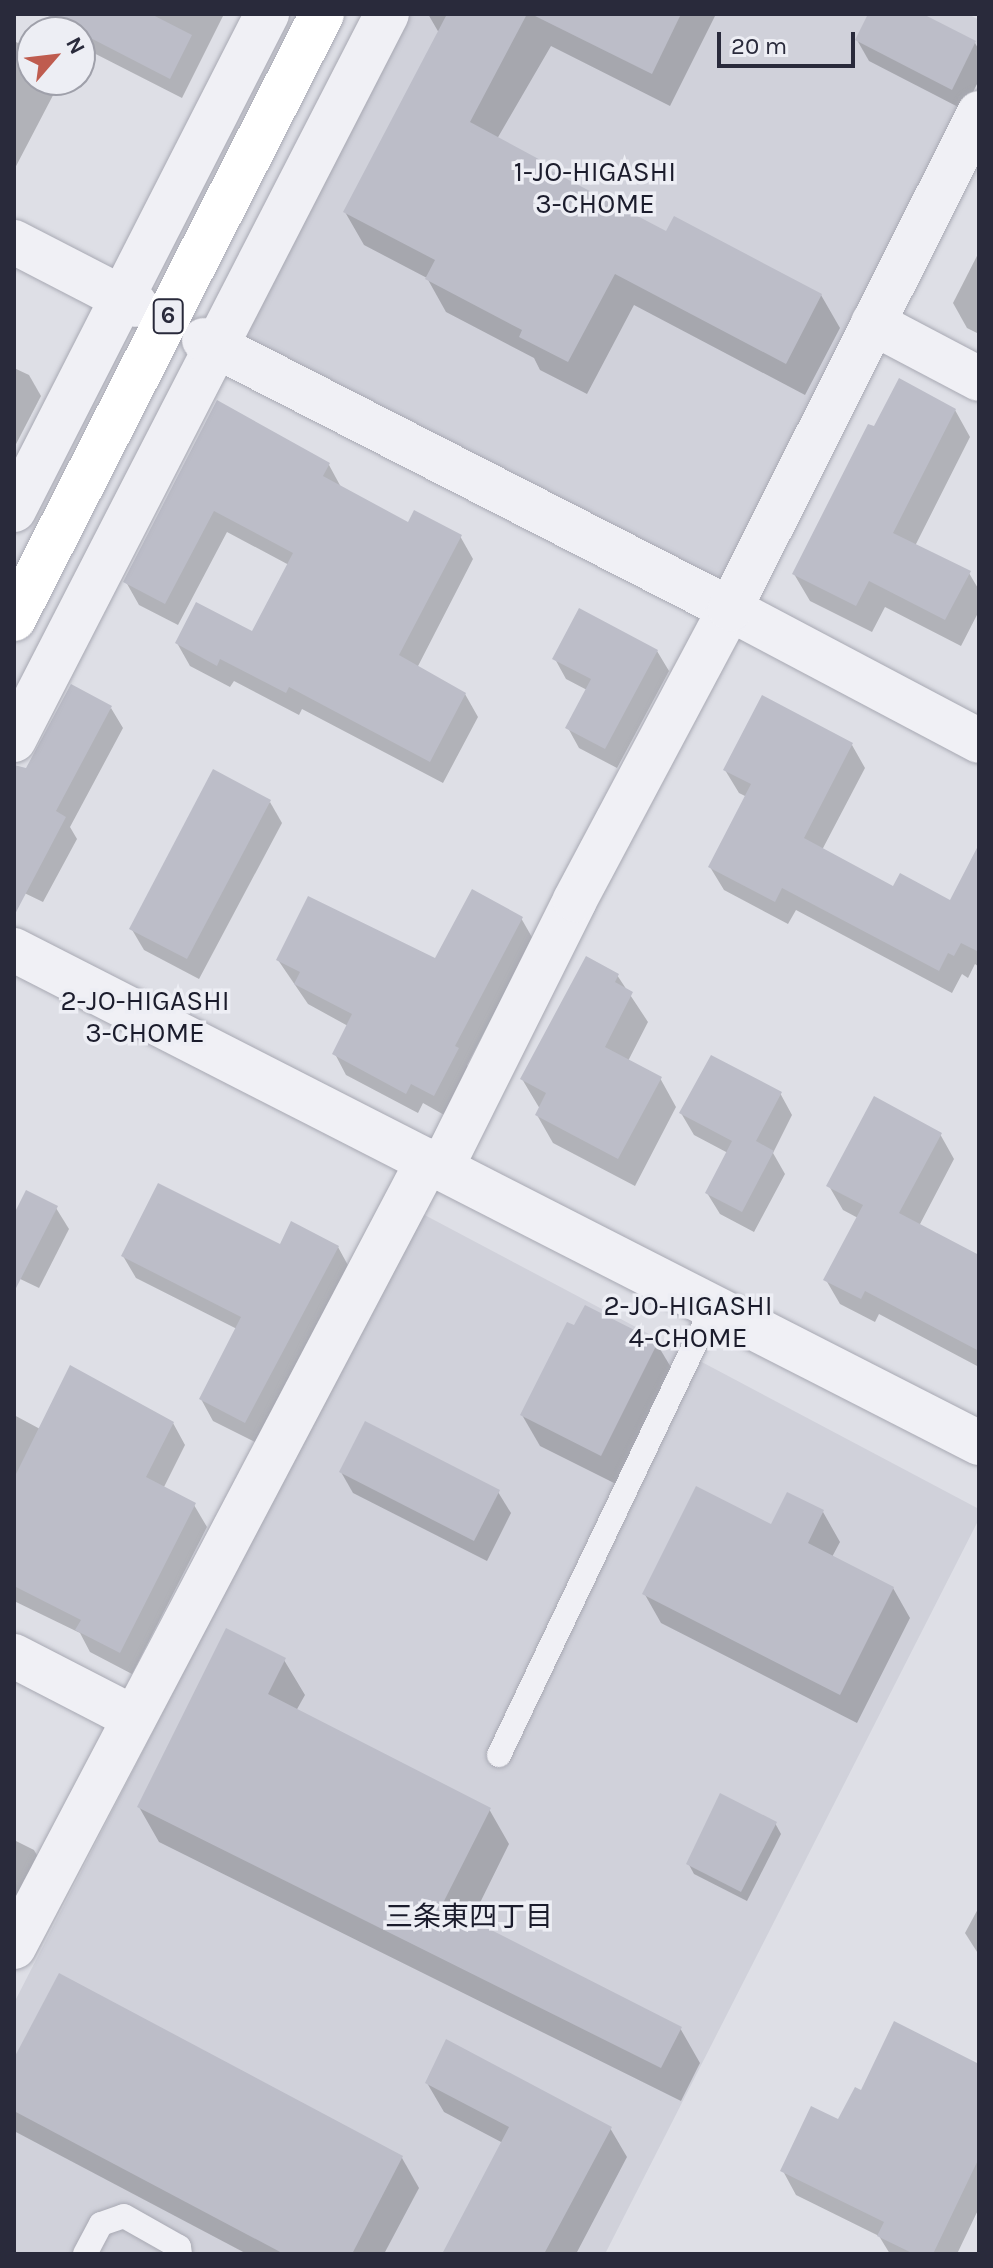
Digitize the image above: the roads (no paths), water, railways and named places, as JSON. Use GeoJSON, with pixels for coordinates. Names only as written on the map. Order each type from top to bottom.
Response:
{"type":"FeatureCollection","features":[{"type":"Feature","properties":{"kind":"main road","name":"6"},"geometry":{"type":"LineString","coordinates":[[14,619],[322,14]]}},
{"type":"Feature","properties":{"kind":"street"},"geometry":{"type":"LineString","coordinates":[[14,510],[129,302],[267,14]]}},
{"type":"Feature","properties":{"kind":"street"},"geometry":{"type":"LineString","coordinates":[[14,740],[210,343],[387,14]]}},
{"type":"Feature","properties":{"kind":"street"},"geometry":{"type":"LineString","coordinates":[[14,1947],[730,609],[979,113]]}},
{"type":"Feature","properties":{"kind":"street"},"geometry":{"type":"LineString","coordinates":[[14,242],[129,302]]}},
{"type":"Feature","properties":{"kind":"street"},"geometry":{"type":"LineString","coordinates":[[873,323],[979,379]]}},
{"type":"Feature","properties":{"kind":"street"},"geometry":{"type":"LineString","coordinates":[[210,343],[730,609],[979,741]]}},
{"type":"Feature","properties":{"kind":"street"},"geometry":{"type":"LineString","coordinates":[[14,950],[978,1441]]}},
{"type":"Feature","properties":{"kind":"street"},"geometry":{"type":"LineString","coordinates":[[14,1656],[134,1718]]}},
{"type":"Feature","properties":{"kind":"lane"},"geometry":{"type":"LineString","coordinates":[[499,1755],[713,1307]]}},
{"type":"Feature","properties":{"kind":"lane"},"geometry":{"type":"LineString","coordinates":[[85,2254],[101,2224],[124,2216],[179,2247],[180,2254]]}},
{"type":"Feature","properties":{"kind":"district","name":"1-JO-HIGASHI 3-CHOME"},"geometry":{"type":"Point","coordinates":[595,188]}},
{"type":"Feature","properties":{"kind":"district","name":"2-JO-HIGASHI 3-CHOME"},"geometry":{"type":"Point","coordinates":[145,1017]}},
{"type":"Feature","properties":{"kind":"district","name":"2-JO-HIGASHI 4-CHOME"},"geometry":{"type":"Point","coordinates":[688,1322]}},
{"type":"Feature","properties":{"kind":"district","name":"三条東四丁目"},"geometry":{"type":"Point","coordinates":[469,1917]}}]}
